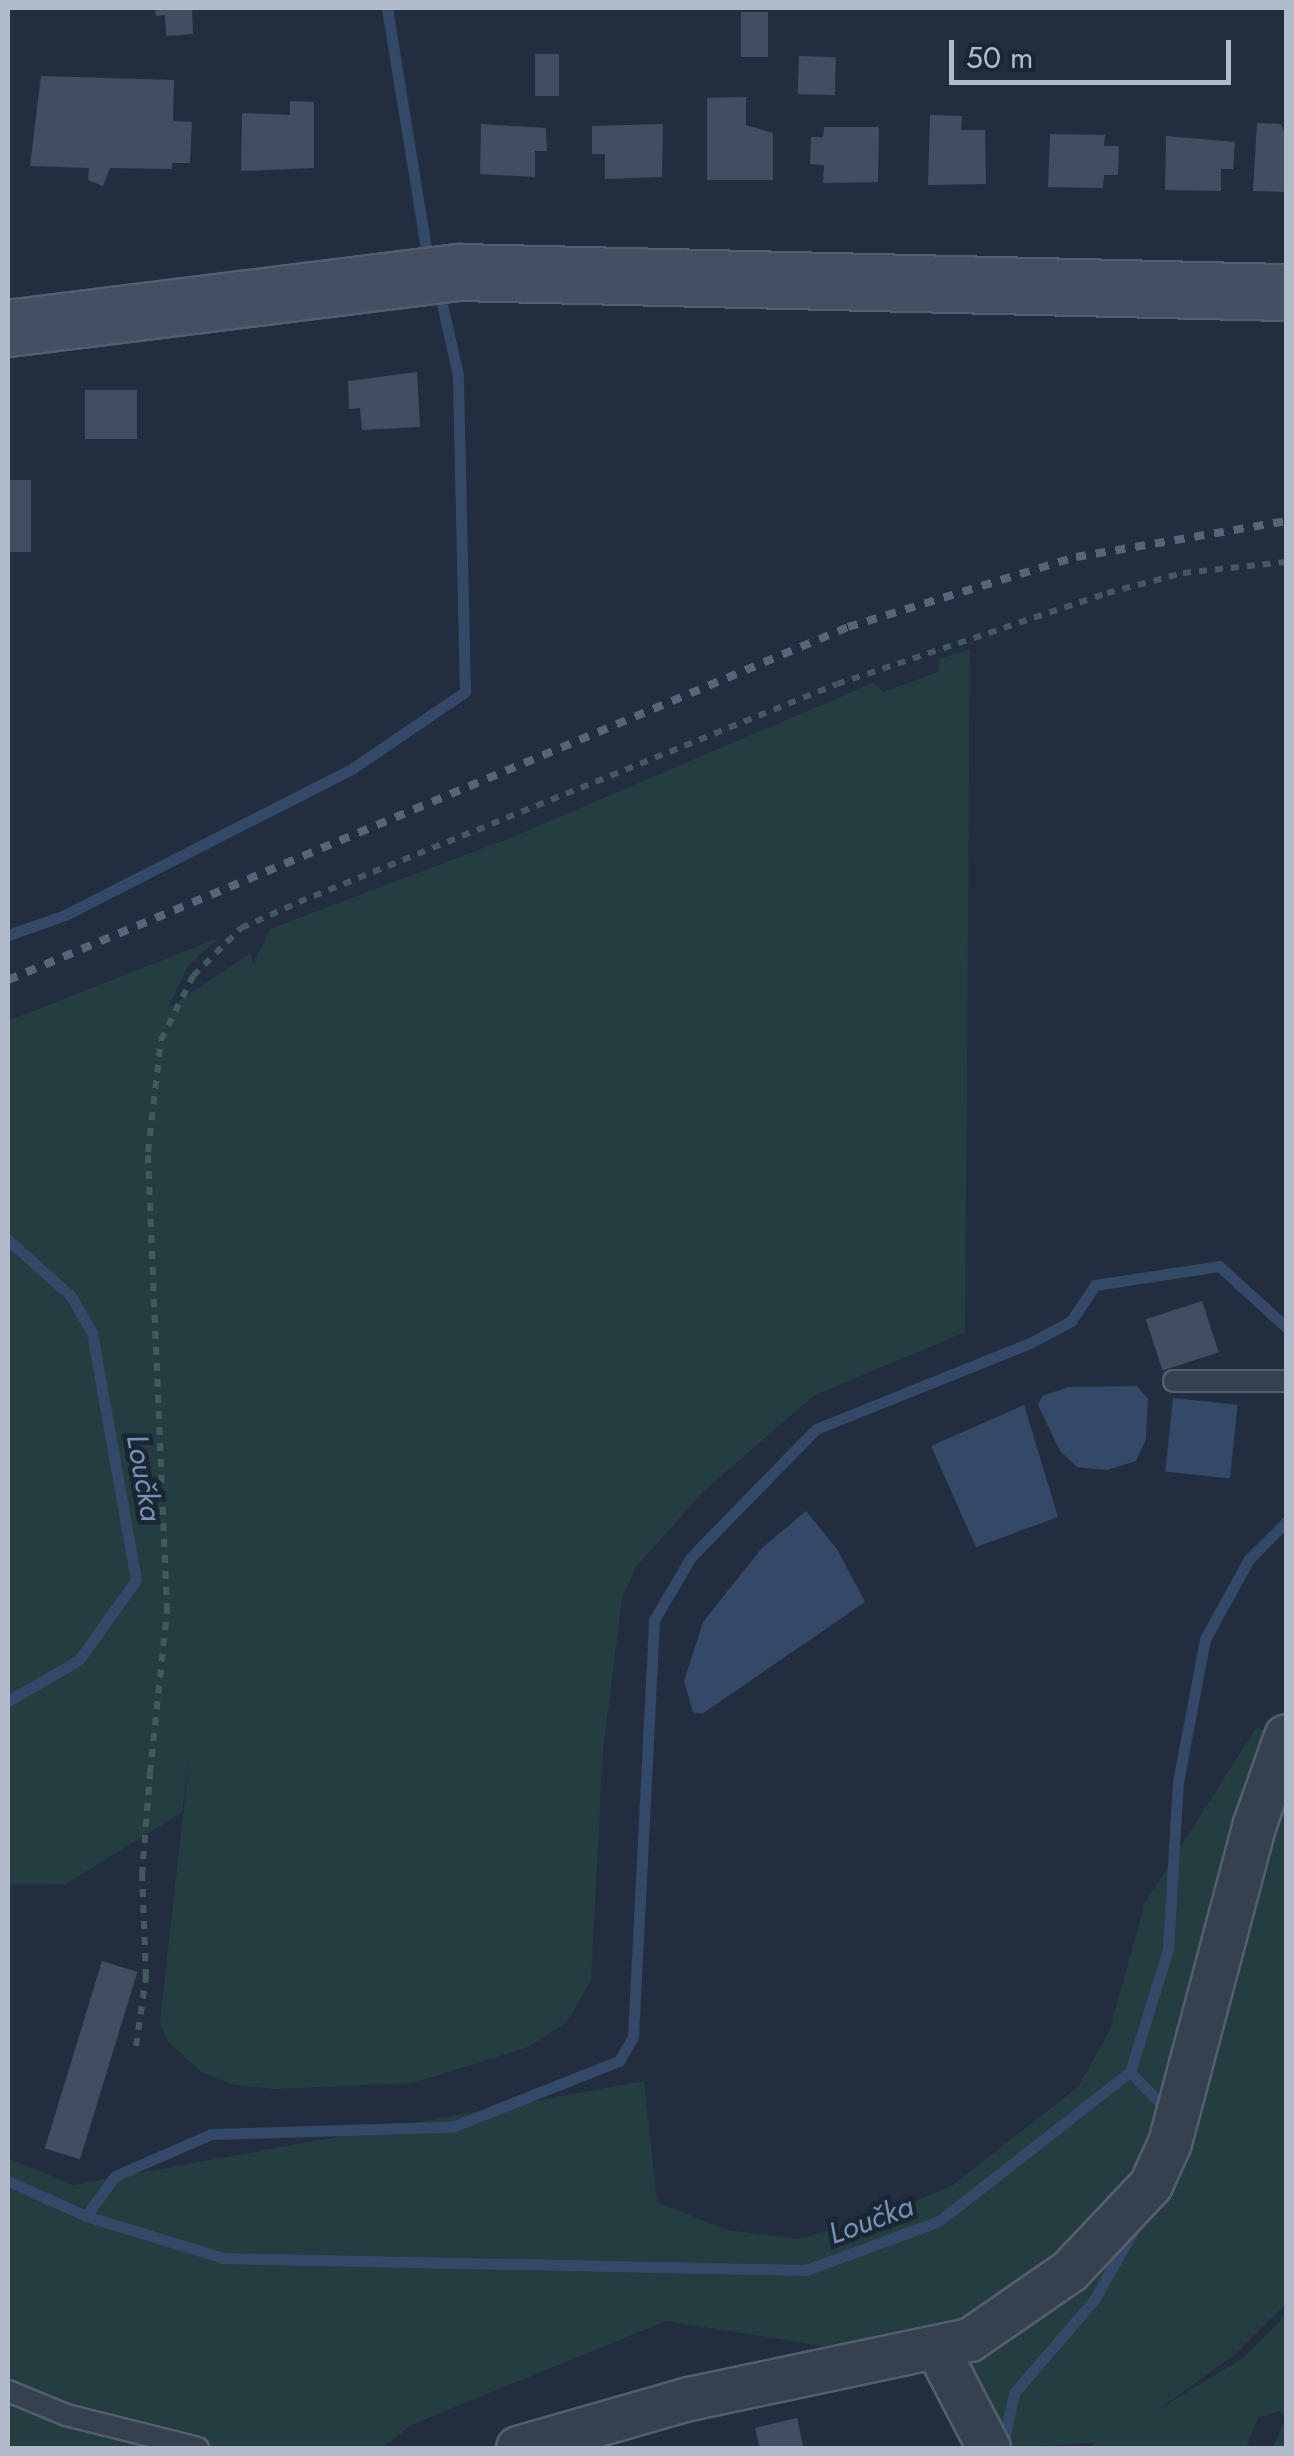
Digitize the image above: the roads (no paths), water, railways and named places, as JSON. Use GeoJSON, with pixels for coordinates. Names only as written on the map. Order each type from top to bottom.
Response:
{"type":"FeatureCollection","features":[{"type":"Feature","properties":{"kind":"main road"},"geometry":{"type":"LineString","coordinates":[[8,328],[459,272],[1286,292]]}},
{"type":"Feature","properties":{"kind":"street"},"geometry":{"type":"LineString","coordinates":[[516,2447],[689,2399],[938,2350],[970,2340],[1031,2304],[1151,2185],[1170,2143],[1254,1827],[1286,1736]]}},
{"type":"Feature","properties":{"kind":"street"},"geometry":{"type":"LineString","coordinates":[[938,2350],[989,2448]]}},
{"type":"Feature","properties":{"kind":"lane"},"geometry":{"type":"LineString","coordinates":[[1174,1381],[1286,1380]]}},
{"type":"Feature","properties":{"kind":"lane"},"geometry":{"type":"LineString","coordinates":[[8,2391],[66,2415],[198,2448]]}},
{"type":"Feature","properties":{"kind":"water"},"geometry":{"type":"Polygon","coordinates":[[[1137,1386],[1148,1399],[1146,1439],[1136,1461],[1107,1470],[1077,1467],[1060,1451],[1038,1405],[1042,1396],[1069,1387],[1137,1386]]]}},
{"type":"Feature","properties":{"kind":"water"},"geometry":{"type":"Polygon","coordinates":[[[1173,1398],[1238,1405],[1230,1478],[1165,1472],[1173,1398]]]}},
{"type":"Feature","properties":{"kind":"water"},"geometry":{"type":"Polygon","coordinates":[[[1024,1405],[1058,1517],[976,1547],[931,1446],[1024,1405]]]}},
{"type":"Feature","properties":{"kind":"water"},"geometry":{"type":"Polygon","coordinates":[[[806,1511],[837,1549],[865,1602],[702,1714],[693,1712],[684,1681],[703,1622],[762,1548],[806,1511]]]}},
{"type":"Feature","properties":{"kind":"waterway"},"geometry":{"type":"LineString","coordinates":[[387,8],[428,260]]}},
{"type":"Feature","properties":{"kind":"waterway"},"geometry":{"type":"LineString","coordinates":[[8,935],[65,915],[353,768],[465,692],[458,375],[439,291]]}},
{"type":"Feature","properties":{"kind":"waterway","name":"Loučka"},"geometry":{"type":"LineString","coordinates":[[8,1240],[71,1296],[92,1333],[136,1580],[79,1660],[8,1701]]}},
{"type":"Feature","properties":{"kind":"waterway"},"geometry":{"type":"LineString","coordinates":[[86,2216],[115,2176],[211,2134],[452,2127],[619,2061],[633,2037],[654,1620],[691,1557],[816,1429],[1030,1343],[1071,1321],[1095,1285],[1219,1266],[1286,1327]]}},
{"type":"Feature","properties":{"kind":"waterway","name":"Loučka"},"geometry":{"type":"LineString","coordinates":[[8,2181],[86,2216],[223,2258],[806,2270],[939,2221],[1130,2072],[1168,1949],[1178,1782],[1205,1639],[1249,1559],[1286,1522]]}},
{"type":"Feature","properties":{"kind":"waterway"},"geometry":{"type":"LineString","coordinates":[[1130,2072],[1167,2110]]}},
{"type":"Feature","properties":{"kind":"waterway"},"geometry":{"type":"LineString","coordinates":[[1003,2444],[1014,2393],[1094,2300],[1134,2229]]}},
{"type":"Feature","properties":{"kind":"railway"},"geometry":{"type":"LineString","coordinates":[[8,980],[848,627],[1076,557],[1286,521]]}}]}
